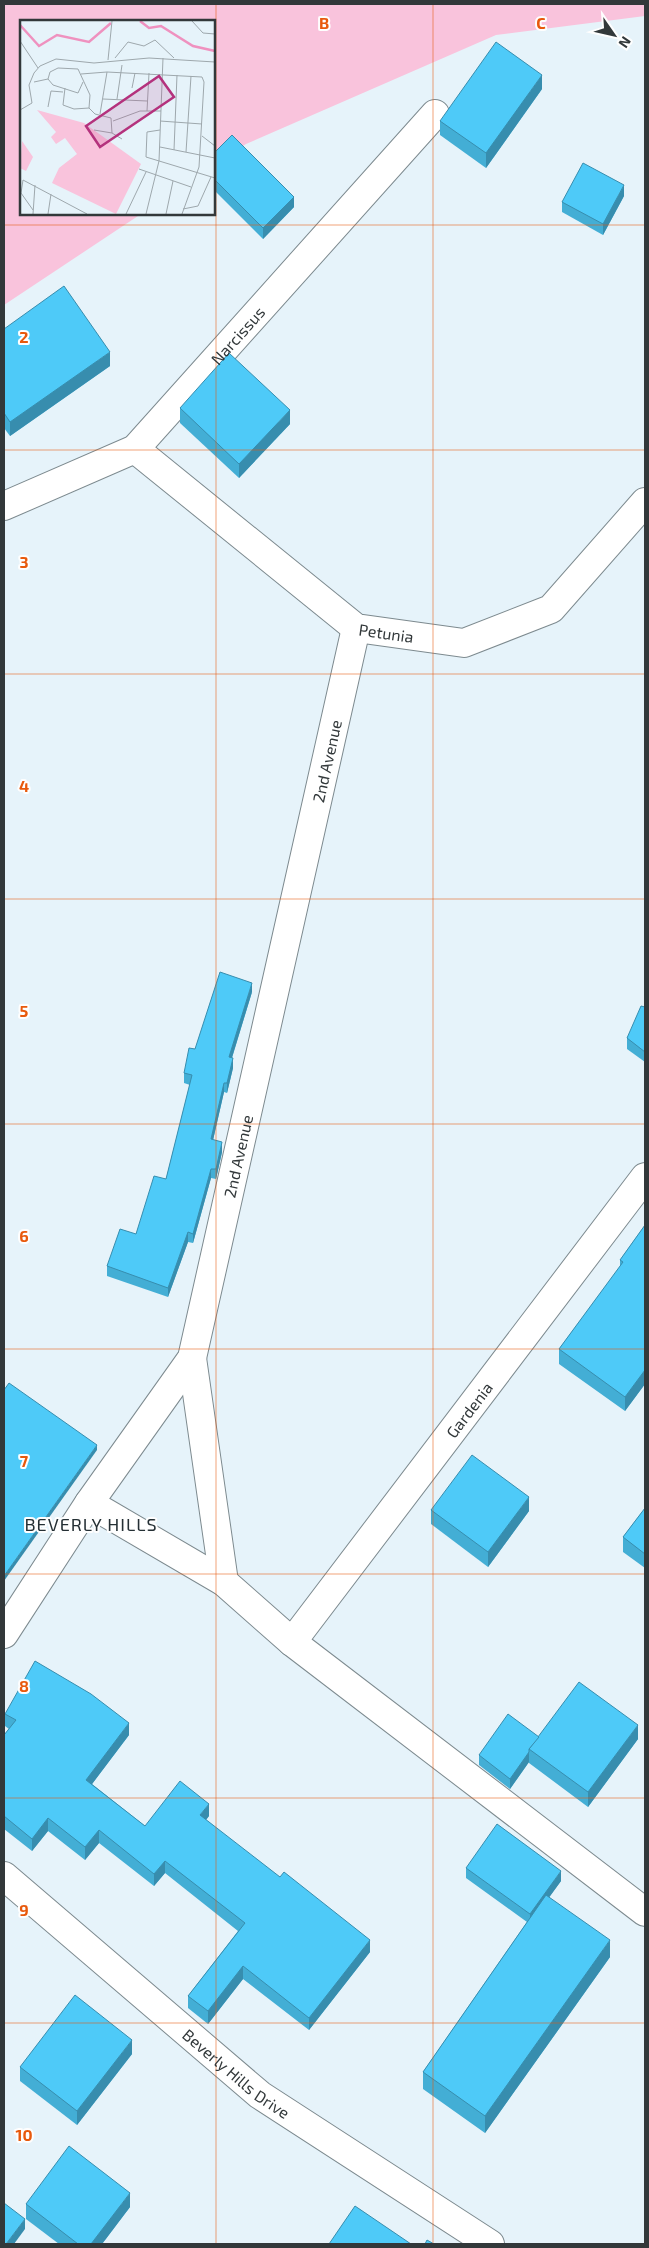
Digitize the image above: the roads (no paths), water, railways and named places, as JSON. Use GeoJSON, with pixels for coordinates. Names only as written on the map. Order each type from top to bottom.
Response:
{"type":"FeatureCollection","features":[{"type":"Feature","properties":{"kind":"street","name":"Narcissus"},"geometry":{"type":"LineString","coordinates":[[4,506],[135,448],[436,114]]}},
{"type":"Feature","properties":{"kind":"street","name":"Petunia"},"geometry":{"type":"LineString","coordinates":[[135,448],[356,628],[464,643],[550,609],[645,502]]}},
{"type":"Feature","properties":{"kind":"street","name":"2nd Avenue"},"geometry":{"type":"LineString","coordinates":[[4,1634],[90,1503],[192,1358],[356,628]]}},
{"type":"Feature","properties":{"kind":"street","name":"Gardenia"},"geometry":{"type":"LineString","coordinates":[[292,1642],[645,1177]]}},
{"type":"Feature","properties":{"kind":"street"},"geometry":{"type":"LineString","coordinates":[[192,1358],[224,1582]]}},
{"type":"Feature","properties":{"kind":"street"},"geometry":{"type":"LineString","coordinates":[[90,1503],[224,1582],[292,1642],[645,1912]]}},
{"type":"Feature","properties":{"kind":"street","name":"Beverly Hills Drive"},"geometry":{"type":"LineString","coordinates":[[4,1876],[260,2095],[490,2244]]}},
{"type":"Feature","properties":{"kind":"district","name":"BEVERLY HILLS"},"geometry":{"type":"Point","coordinates":[91,1524]}}]}
